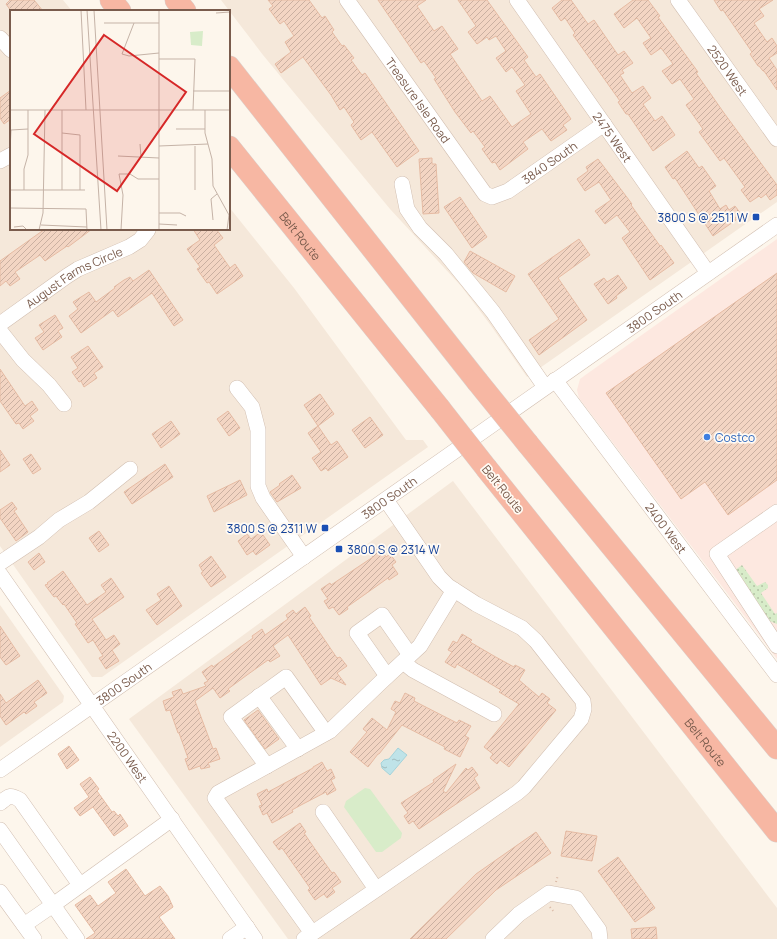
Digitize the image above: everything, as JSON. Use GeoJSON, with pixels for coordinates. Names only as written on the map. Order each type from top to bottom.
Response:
{"type":"FeatureCollection","features":[{"type":"Feature","properties":{"kind":"highway"},"geometry":{"type":"LineString","coordinates":[[111,0],[119,10]]}},
{"type":"Feature","properties":{"kind":"highway"},"geometry":{"type":"LineString","coordinates":[[176,0],[184,10]]}},
{"type":"Feature","properties":{"kind":"highway"},"geometry":{"type":"LineString","coordinates":[[230,68],[477,381],[777,748]]}},
{"type":"Feature","properties":{"kind":"highway","name":"Belt Route"},"geometry":{"type":"LineString","coordinates":[[230,148],[777,832]]}},
{"type":"Feature","properties":{"kind":"street","name":"Treasure Isle Road"},"geometry":{"type":"LineString","coordinates":[[347,0],[479,188],[485,194],[492,197]]}},
{"type":"Feature","properties":{"kind":"street","name":"2475 West"},"geometry":{"type":"LineString","coordinates":[[517,0],[708,273]]}},
{"type":"Feature","properties":{"kind":"street","name":"2520 West"},"geometry":{"type":"LineString","coordinates":[[678,0],[777,139]]}},
{"type":"Feature","properties":{"kind":"street"},"geometry":{"type":"LineString","coordinates":[[0,38],[10,49]]}},
{"type":"Feature","properties":{"kind":"street","name":"3840 South"},"geometry":{"type":"LineString","coordinates":[[492,197],[508,191],[604,124]]}},
{"type":"Feature","properties":{"kind":"street"},"geometry":{"type":"LineString","coordinates":[[0,162],[10,156]]}},
{"type":"Feature","properties":{"kind":"street","name":"2400 West"},"geometry":{"type":"LineString","coordinates":[[402,184],[407,209],[420,228],[446,254],[493,312],[777,675]]}},
{"type":"Feature","properties":{"kind":"street","name":"3800 South"},"geometry":{"type":"LineString","coordinates":[[0,770],[777,224]]}},
{"type":"Feature","properties":{"kind":"street","name":"August Farms Circle"},"geometry":{"type":"LineString","coordinates":[[0,324],[72,273],[129,247],[140,240],[148,230]]}},
{"type":"Feature","properties":{"kind":"street"},"geometry":{"type":"LineString","coordinates":[[0,331],[23,360],[49,385],[64,404]]}},
{"type":"Feature","properties":{"kind":"street"},"geometry":{"type":"LineString","coordinates":[[238,388],[252,407],[258,430],[258,486],[263,498],[304,557]]}},
{"type":"Feature","properties":{"kind":"street"},"geometry":{"type":"LineString","coordinates":[[0,563],[39,537],[59,520],[90,502],[130,469]]}},
{"type":"Feature","properties":{"kind":"street"},"geometry":{"type":"LineString","coordinates":[[386,500],[439,578],[476,604],[522,628],[536,640],[583,701],[584,709],[581,719],[517,793],[308,936],[215,798],[218,793],[326,733],[338,724],[420,646],[454,590]]}},
{"type":"Feature","properties":{"kind":"street"},"geometry":{"type":"LineString","coordinates":[[758,650],[775,641],[717,554],[777,512]]}},
{"type":"Feature","properties":{"kind":"street","name":"2200 West"},"geometry":{"type":"LineString","coordinates":[[0,574],[251,933]]}},
{"type":"Feature","properties":{"kind":"street"},"geometry":{"type":"LineString","coordinates":[[387,676],[357,633],[382,615],[413,670],[494,714]]}},
{"type":"Feature","properties":{"kind":"street"},"geometry":{"type":"LineString","coordinates":[[267,766],[231,717],[286,677],[326,733]]}},
{"type":"Feature","properties":{"kind":"street"},"geometry":{"type":"LineString","coordinates":[[259,696],[298,749]]}},
{"type":"Feature","properties":{"kind":"street"},"geometry":{"type":"LineString","coordinates":[[0,803],[10,796],[20,800],[80,885]]}},
{"type":"Feature","properties":{"kind":"street"},"geometry":{"type":"LineString","coordinates":[[323,812],[376,889]]}},
{"type":"Feature","properties":{"kind":"street"},"geometry":{"type":"LineString","coordinates":[[24,925],[172,819]]}},
{"type":"Feature","properties":{"kind":"street"},"geometry":{"type":"LineString","coordinates":[[0,830],[77,939]]}},
{"type":"Feature","properties":{"kind":"street"},"geometry":{"type":"LineString","coordinates":[[0,892],[34,939]]}},
{"type":"Feature","properties":{"kind":"street"},"geometry":{"type":"LineString","coordinates":[[493,939],[519,914],[549,893],[576,898],[599,930],[600,939]]}},
{"type":"Feature","properties":{"kind":"street"},"geometry":{"type":"LineString","coordinates":[[230,939],[251,933]]}},
{"type":"Feature","properties":{"kind":"shaded area"},"geometry":{"type":"Polygon","coordinates":[[[0,0],[63,0],[71,10],[10,10],[10,230],[230,230],[230,208],[294,288],[406,440],[423,440],[428,447],[102,677],[92,677],[0,546],[0,0]]]}},
{"type":"Feature","properties":{"kind":"shaded area"},"geometry":{"type":"Polygon","coordinates":[[[221,0],[777,0],[777,202],[527,377],[461,286],[390,209],[263,55],[221,0]]]}},
{"type":"Feature","properties":{"kind":"shaded area"},"geometry":{"type":"Polygon","coordinates":[[[777,239],[777,659],[579,398],[577,390],[580,379],[777,239]]]}},
{"type":"Feature","properties":{"kind":"shaded area"},"geometry":{"type":"Polygon","coordinates":[[[453,481],[777,908],[777,939],[288,939],[129,719],[453,481]]]}},
{"type":"Feature","properties":{"kind":"shaded area"},"geometry":{"type":"Polygon","coordinates":[[[0,605],[64,696],[63,702],[0,747],[0,605]]]}},
{"type":"Feature","properties":{"kind":"green space"},"geometry":{"type":"Polygon","coordinates":[[[742,565],[757,586],[765,582],[768,585],[768,588],[761,593],[775,614],[777,613],[777,624],[767,620],[734,571],[742,565]]]}},
{"type":"Feature","properties":{"kind":"green space"},"geometry":{"type":"Polygon","coordinates":[[[365,788],[370,789],[402,833],[401,838],[382,852],[376,852],[344,807],[346,801],[365,788]]]}},
{"type":"Feature","properties":{"kind":"water"},"geometry":{"type":"Polygon","coordinates":[[[398,748],[407,755],[390,775],[382,768],[381,763],[384,760],[389,759],[398,748]]]}},
{"type":"Feature","properties":{"kind":"building"},"geometry":{"type":"Polygon","coordinates":[[[10,0],[34,0],[42,10],[10,10],[6,4],[10,0]]]}},
{"type":"Feature","properties":{"kind":"building"},"geometry":{"type":"Polygon","coordinates":[[[268,0],[309,0],[322,18],[325,16],[334,30],[332,32],[342,46],[344,45],[354,58],[351,60],[362,75],[365,73],[419,151],[397,167],[372,132],[361,140],[351,125],[354,122],[344,107],[340,110],[331,95],[303,57],[281,73],[275,64],[291,52],[285,42],[294,36],[284,21],[280,24],[269,9],[273,6],[268,0]]]}},
{"type":"Feature","properties":{"kind":"building"},"geometry":{"type":"Polygon","coordinates":[[[378,0],[426,0],[417,6],[434,31],[442,26],[458,49],[450,54],[482,101],[490,96],[512,127],[531,114],[516,91],[525,85],[512,67],[506,72],[496,58],[506,51],[496,36],[489,40],[487,37],[477,44],[468,32],[476,26],[458,0],[487,0],[528,57],[524,60],[536,77],[540,74],[571,119],[563,125],[567,130],[551,141],[542,129],[523,142],[528,149],[500,170],[495,162],[492,163],[482,149],[485,147],[473,131],[471,133],[455,112],[434,79],[436,78],[424,61],[421,63],[378,0]]]}},
{"type":"Feature","properties":{"kind":"building"},"geometry":{"type":"Polygon","coordinates":[[[562,0],[571,0],[588,24],[594,20],[618,55],[624,51],[633,63],[622,70],[624,73],[620,75],[632,93],[643,86],[651,98],[643,104],[655,121],[662,116],[675,135],[653,151],[618,102],[620,101],[573,35],[575,33],[565,18],[561,21],[552,8],[562,0]]]}},
{"type":"Feature","properties":{"kind":"building"},"geometry":{"type":"Polygon","coordinates":[[[633,0],[648,0],[660,16],[658,17],[698,72],[696,73],[777,185],[777,195],[770,200],[766,194],[761,198],[759,196],[750,202],[741,190],[745,187],[724,158],[720,161],[699,132],[703,129],[686,105],[694,99],[680,79],[672,84],[662,71],[673,64],[661,48],[651,55],[643,43],[651,38],[637,18],[624,28],[614,14],[633,0]]]}},
{"type":"Feature","properties":{"kind":"building"},"geometry":{"type":"Polygon","coordinates":[[[714,0],[773,0],[759,9],[764,16],[754,23],[767,42],[772,38],[777,46],[777,53],[769,58],[777,70],[777,90],[764,71],[758,66],[750,54],[752,52],[723,10],[721,11],[714,0]]]}},
{"type":"Feature","properties":{"kind":"building"},"geometry":{"type":"Polygon","coordinates":[[[10,91],[10,120],[4,124],[0,118],[0,98],[10,91]]]}},
{"type":"Feature","properties":{"kind":"building"},"geometry":{"type":"Polygon","coordinates":[[[687,151],[699,168],[702,166],[716,186],[709,191],[720,209],[726,205],[729,210],[735,206],[741,214],[735,218],[736,220],[713,236],[675,178],[673,179],[665,167],[687,151]]]}},
{"type":"Feature","properties":{"kind":"building"},"geometry":{"type":"Polygon","coordinates":[[[432,158],[432,164],[436,164],[439,213],[423,214],[419,159],[432,158]]]}},
{"type":"Feature","properties":{"kind":"building"},"geometry":{"type":"Polygon","coordinates":[[[598,159],[632,204],[631,205],[660,246],[661,245],[674,263],[650,280],[622,238],[630,232],[617,215],[605,224],[595,211],[611,200],[599,182],[585,191],[577,179],[588,171],[586,167],[598,159]]]}},
{"type":"Feature","properties":{"kind":"building"},"geometry":{"type":"Polygon","coordinates":[[[460,197],[487,237],[472,248],[444,207],[460,197]]]}},
{"type":"Feature","properties":{"kind":"building"},"geometry":{"type":"Polygon","coordinates":[[[44,230],[91,230],[68,247],[67,246],[45,261],[40,255],[15,272],[20,279],[10,286],[6,281],[0,286],[0,261],[44,230]]]}},
{"type":"Feature","properties":{"kind":"building"},"geometry":{"type":"Polygon","coordinates":[[[194,230],[217,230],[223,238],[214,245],[230,268],[235,264],[243,276],[217,294],[209,282],[207,283],[197,269],[200,267],[187,249],[200,240],[194,230]]]}},
{"type":"Feature","properties":{"kind":"building"},"geometry":{"type":"Polygon","coordinates":[[[579,239],[590,255],[558,278],[587,320],[539,355],[529,340],[559,319],[528,274],[579,239]]]}},
{"type":"Feature","properties":{"kind":"building"},"geometry":{"type":"Polygon","coordinates":[[[470,251],[515,276],[506,292],[473,273],[464,262],[470,251]]]}},
{"type":"Feature","properties":{"kind":"building"},"geometry":{"type":"Polygon","coordinates":[[[149,270],[183,320],[174,326],[152,293],[118,317],[113,310],[81,333],[69,316],[78,309],[73,302],[89,292],[96,302],[124,280],[130,277],[133,281],[149,270]]]}},
{"type":"Feature","properties":{"kind":"building","name":"Costco"},"geometry":{"type":"Polygon","coordinates":[[[777,273],[777,480],[728,515],[705,482],[681,499],[606,393],[777,273]]]}},
{"type":"Feature","properties":{"kind":"building"},"geometry":{"type":"Polygon","coordinates":[[[618,275],[627,288],[616,296],[617,298],[608,304],[594,284],[604,278],[607,282],[618,275]]]}},
{"type":"Feature","properties":{"kind":"building"},"geometry":{"type":"Polygon","coordinates":[[[55,315],[63,328],[58,331],[62,337],[43,350],[35,338],[44,332],[39,325],[55,315]]]}},
{"type":"Feature","properties":{"kind":"building"},"geometry":{"type":"Polygon","coordinates":[[[88,346],[103,367],[94,373],[97,378],[84,387],[81,381],[79,382],[72,372],[78,368],[71,357],[88,346]]]}},
{"type":"Feature","properties":{"kind":"building"},"geometry":{"type":"Polygon","coordinates":[[[0,369],[25,406],[32,401],[38,410],[30,416],[34,421],[23,429],[19,423],[16,424],[0,401],[0,369]]]}},
{"type":"Feature","properties":{"kind":"building"},"geometry":{"type":"Polygon","coordinates":[[[320,394],[334,414],[318,426],[304,405],[320,394]]]}},
{"type":"Feature","properties":{"kind":"building"},"geometry":{"type":"Polygon","coordinates":[[[228,411],[240,428],[229,436],[217,419],[228,411]]]}},
{"type":"Feature","properties":{"kind":"building"},"geometry":{"type":"Polygon","coordinates":[[[370,417],[383,435],[365,448],[352,430],[370,417]]]}},
{"type":"Feature","properties":{"kind":"building"},"geometry":{"type":"Polygon","coordinates":[[[171,421],[180,434],[161,448],[152,434],[171,421]]]}},
{"type":"Feature","properties":{"kind":"building"},"geometry":{"type":"Polygon","coordinates":[[[318,426],[331,445],[337,441],[348,457],[328,471],[326,468],[321,471],[312,458],[321,452],[308,433],[318,426]]]}},
{"type":"Feature","properties":{"kind":"building"},"geometry":{"type":"Polygon","coordinates":[[[0,450],[10,465],[0,472],[0,450]]]}},
{"type":"Feature","properties":{"kind":"building"},"geometry":{"type":"Polygon","coordinates":[[[31,454],[41,469],[33,474],[23,459],[31,454]]]}},
{"type":"Feature","properties":{"kind":"building"},"geometry":{"type":"Polygon","coordinates":[[[165,464],[173,477],[132,504],[124,492],[165,464]]]}},
{"type":"Feature","properties":{"kind":"building"},"geometry":{"type":"Polygon","coordinates":[[[292,475],[301,488],[277,502],[270,492],[292,475]]]}},
{"type":"Feature","properties":{"kind":"building"},"geometry":{"type":"Polygon","coordinates":[[[240,480],[247,495],[214,512],[207,496],[240,480]]]}},
{"type":"Feature","properties":{"kind":"building"},"geometry":{"type":"Polygon","coordinates":[[[12,502],[17,509],[14,511],[28,532],[16,541],[0,518],[0,510],[12,502]]]}},
{"type":"Feature","properties":{"kind":"building"},"geometry":{"type":"Polygon","coordinates":[[[99,531],[109,545],[99,552],[89,538],[99,531]]]}},
{"type":"Feature","properties":{"kind":"building"},"geometry":{"type":"Polygon","coordinates":[[[261,532],[270,545],[256,555],[253,551],[247,555],[238,541],[247,534],[251,539],[261,532]]]}},
{"type":"Feature","properties":{"kind":"building"},"geometry":{"type":"Polygon","coordinates":[[[380,547],[386,557],[390,554],[396,562],[392,565],[398,574],[389,580],[388,578],[347,607],[348,609],[339,615],[333,607],[329,609],[324,601],[328,599],[321,589],[330,583],[331,585],[373,557],[371,554],[380,547]]]}},
{"type":"Feature","properties":{"kind":"building"},"geometry":{"type":"Polygon","coordinates":[[[39,553],[45,562],[34,570],[28,562],[39,553]]]}},
{"type":"Feature","properties":{"kind":"building"},"geometry":{"type":"Polygon","coordinates":[[[211,556],[226,577],[211,587],[201,573],[203,572],[199,565],[211,556]]]}},
{"type":"Feature","properties":{"kind":"building"},"geometry":{"type":"Polygon","coordinates":[[[63,571],[87,605],[106,592],[101,585],[111,578],[124,597],[92,619],[106,640],[114,635],[120,644],[112,650],[119,661],[106,669],[99,658],[103,656],[93,640],[88,643],[64,604],[63,605],[56,596],[54,597],[45,585],[63,571]]]}},
{"type":"Feature","properties":{"kind":"building"},"geometry":{"type":"Polygon","coordinates":[[[169,586],[182,606],[157,625],[146,610],[161,600],[157,594],[169,586]]]}},
{"type":"Feature","properties":{"kind":"building"},"geometry":{"type":"Polygon","coordinates":[[[305,607],[311,616],[309,617],[337,658],[340,657],[347,666],[337,673],[346,685],[331,678],[321,685],[288,635],[273,646],[280,656],[270,662],[268,660],[228,689],[230,691],[220,698],[213,688],[195,701],[213,749],[216,748],[220,759],[208,763],[210,767],[201,769],[200,766],[189,770],[185,759],[188,758],[179,733],[170,710],[166,711],[163,701],[174,697],[172,692],[181,689],[183,694],[206,686],[204,683],[208,681],[202,672],[212,665],[213,667],[253,638],[252,636],[262,629],[265,635],[288,619],[286,615],[293,610],[296,614],[305,607]]]}},
{"type":"Feature","properties":{"kind":"building"},"geometry":{"type":"Polygon","coordinates":[[[0,626],[20,656],[6,665],[0,657],[0,626]]]}},
{"type":"Feature","properties":{"kind":"building"},"geometry":{"type":"Polygon","coordinates":[[[462,634],[472,640],[470,642],[494,656],[514,667],[515,665],[525,670],[519,680],[539,697],[542,693],[550,699],[547,703],[556,710],[509,767],[500,760],[497,764],[490,758],[493,754],[484,747],[519,704],[499,692],[501,690],[457,664],[455,668],[445,662],[452,652],[448,650],[453,641],[457,643],[462,634]]]}},
{"type":"Feature","properties":{"kind":"building"},"geometry":{"type":"Polygon","coordinates":[[[38,680],[47,693],[34,702],[37,706],[26,714],[24,712],[6,725],[0,716],[0,694],[6,703],[38,680]]]}},
{"type":"Feature","properties":{"kind":"building"},"geometry":{"type":"Polygon","coordinates":[[[405,693],[415,698],[414,701],[457,723],[459,720],[471,726],[465,736],[469,738],[460,757],[444,749],[445,747],[402,725],[368,767],[350,752],[367,732],[363,729],[372,718],[387,730],[396,712],[391,709],[395,701],[400,703],[405,693]]]}},
{"type":"Feature","properties":{"kind":"building"},"geometry":{"type":"Polygon","coordinates":[[[258,710],[279,739],[265,749],[244,720],[258,710]]]}},
{"type":"Feature","properties":{"kind":"building"},"geometry":{"type":"Polygon","coordinates":[[[69,746],[79,760],[67,769],[58,754],[69,746]]]}},
{"type":"Feature","properties":{"kind":"building"},"geometry":{"type":"Polygon","coordinates":[[[322,762],[327,771],[331,769],[335,778],[331,780],[336,790],[327,795],[326,792],[292,810],[293,812],[272,823],[267,813],[263,815],[259,806],[262,805],[257,794],[267,789],[268,792],[322,762]]]}},
{"type":"Feature","properties":{"kind":"building"},"geometry":{"type":"Polygon","coordinates":[[[456,764],[443,791],[446,793],[466,768],[468,770],[472,767],[478,775],[474,778],[480,788],[419,829],[413,821],[409,824],[404,816],[408,813],[401,803],[434,782],[433,780],[456,764]]]}},
{"type":"Feature","properties":{"kind":"building"},"geometry":{"type":"Polygon","coordinates":[[[90,777],[99,789],[97,791],[112,812],[114,811],[118,816],[120,814],[128,826],[114,836],[93,807],[80,816],[74,808],[89,797],[80,784],[90,777]]]}},
{"type":"Feature","properties":{"kind":"building"},"geometry":{"type":"Polygon","coordinates":[[[300,823],[306,832],[304,833],[317,852],[332,873],[334,872],[341,882],[332,888],[335,892],[327,898],[324,894],[315,900],[308,890],[310,888],[282,848],[279,850],[273,842],[300,823]]]}},
{"type":"Feature","properties":{"kind":"building"},"geometry":{"type":"Polygon","coordinates":[[[566,831],[597,836],[592,861],[561,856],[566,831]]]}},
{"type":"Feature","properties":{"kind":"building"},"geometry":{"type":"Polygon","coordinates":[[[536,832],[551,853],[496,890],[446,939],[410,939],[476,874],[536,832]]]}},
{"type":"Feature","properties":{"kind":"building"},"geometry":{"type":"Polygon","coordinates":[[[618,857],[655,908],[635,922],[598,871],[618,857]]]}},
{"type":"Feature","properties":{"kind":"building"},"geometry":{"type":"Polygon","coordinates":[[[126,869],[145,896],[160,886],[168,896],[173,907],[159,917],[175,939],[86,939],[95,933],[75,905],[90,895],[98,906],[116,893],[108,882],[126,869]]]}},
{"type":"Feature","properties":{"kind":"building"},"geometry":{"type":"Polygon","coordinates":[[[656,927],[657,939],[632,939],[631,929],[656,927]]]}},
{"type":"Feature","properties":{"kind":"place","name":"3800 S @ 2511 W"},"geometry":{"type":"Point","coordinates":[756,217]}},
{"type":"Feature","properties":{"kind":"place","name":"Costco"},"geometry":{"type":"Point","coordinates":[707,437]}},
{"type":"Feature","properties":{"kind":"place","name":"3800 S @ 2311 W"},"geometry":{"type":"Point","coordinates":[325,528]}},
{"type":"Feature","properties":{"kind":"place","name":"3800 S @ 2314 W"},"geometry":{"type":"Point","coordinates":[339,549]}}]}
